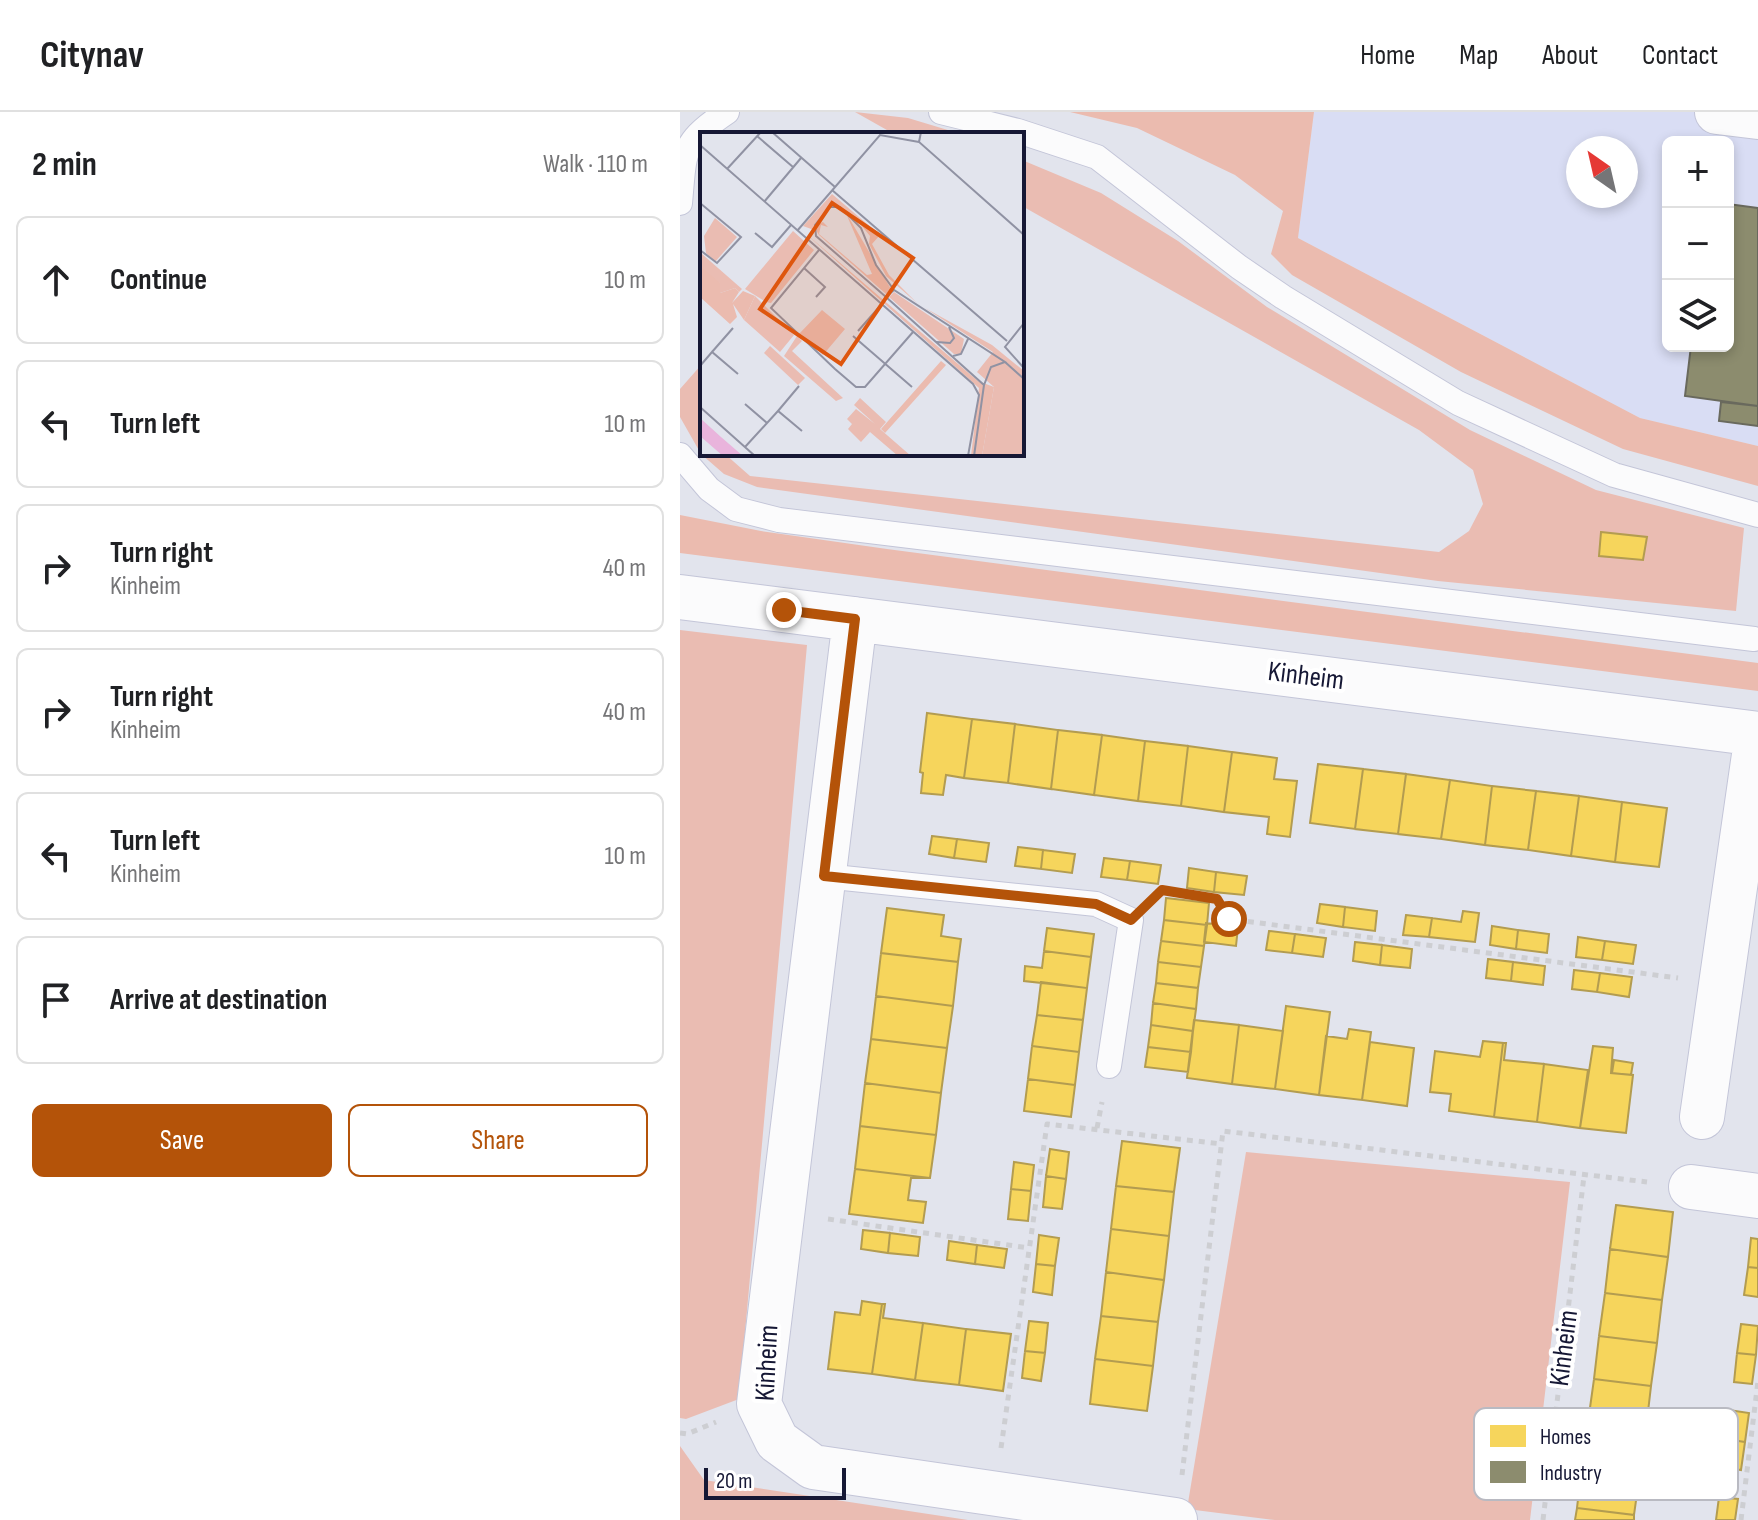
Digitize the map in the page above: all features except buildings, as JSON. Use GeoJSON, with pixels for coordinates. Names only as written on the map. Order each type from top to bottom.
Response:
{"type":"FeatureCollection","features":[{"type":"Feature","properties":{"kind":"street"},"geometry":{"type":"LineString","coordinates":[[1717,112],[1758,117]]}},
{"type":"Feature","properties":{"kind":"street","name":"Kinheim"},"geometry":{"type":"LineString","coordinates":[[680,597],[1758,734],[1702,1117]]}},
{"type":"Feature","properties":{"kind":"street","name":"Kinheim"},"geometry":{"type":"LineString","coordinates":[[855,619],[759,1404],[777,1441],[813,1467],[995,1494],[1178,1504]]}},
{"type":"Feature","properties":{"kind":"street"},"geometry":{"type":"LineString","coordinates":[[1691,1187],[1758,1196]]}},
{"type":"Feature","properties":{"kind":"lane"},"geometry":{"type":"LineString","coordinates":[[701,132],[727,112]]}},
{"type":"Feature","properties":{"kind":"lane"},"geometry":{"type":"LineString","coordinates":[[941,112],[1021,132]]}},
{"type":"Feature","properties":{"kind":"lane"},"geometry":{"type":"LineString","coordinates":[[680,203],[684,159],[691,140],[700,133]]}},
{"type":"Feature","properties":{"kind":"lane"},"geometry":{"type":"LineString","coordinates":[[1024,133],[1097,157],[1239,267],[1283,297],[1458,403],[1614,475],[1758,515]]}},
{"type":"Feature","properties":{"kind":"lane"},"geometry":{"type":"LineString","coordinates":[[683,464],[736,509],[779,520],[1757,633]]}},
{"type":"Feature","properties":{"kind":"lane"},"geometry":{"type":"LineString","coordinates":[[824,876],[1096,904],[1131,920],[1109,1066]]}},
{"type":"Feature","properties":{"kind":"path"},"geometry":{"type":"LineString","coordinates":[[1131,920],[1162,890],[1217,899],[1229,919],[1721,984]]}},
{"type":"Feature","properties":{"kind":"path"},"geometry":{"type":"LineString","coordinates":[[995,1494],[1047,1124],[1222,1144]]}},
{"type":"Feature","properties":{"kind":"path"},"geometry":{"type":"LineString","coordinates":[[1178,1504],[1223,1131],[1691,1187]]}},
{"type":"Feature","properties":{"kind":"path","name":"Kinheim"},"geometry":{"type":"LineString","coordinates":[[1556,1408],[1584,1176]]}},
{"type":"Feature","properties":{"kind":"path"},"geometry":{"type":"LineString","coordinates":[[782,1212],[1029,1248]]}},
{"type":"Feature","properties":{"kind":"path"},"geometry":{"type":"LineString","coordinates":[[1741,1520],[1758,1381]]}},
{"type":"Feature","properties":{"kind":"path","name":"Kinheim"},"geometry":{"type":"LineString","coordinates":[[1543,1520],[1545,1500]]}},
{"type":"Feature","properties":{"kind":"shaded area"},"geometry":{"type":"Polygon","coordinates":[[[855,112],[908,118],[954,132],[890,132],[855,112]]]}},
{"type":"Feature","properties":{"kind":"shaded area"},"geometry":{"type":"Polygon","coordinates":[[[1070,112],[1314,112],[1298,238],[1640,418],[1758,446],[1758,486],[1623,449],[1461,372],[1292,275],[1271,254],[1283,211],[1235,175],[1137,128],[1070,112]]]}},
{"type":"Feature","properties":{"kind":"shaded area"},"geometry":{"type":"Polygon","coordinates":[[[1314,112],[1758,112],[1758,446],[1640,418],[1298,238],[1314,112]]]}},
{"type":"Feature","properties":{"kind":"shaded area"},"geometry":{"type":"Polygon","coordinates":[[[1024,161],[1101,193],[1178,241],[1267,307],[1470,430],[1596,490],[1744,528],[1736,611],[1438,581],[757,487],[724,474],[703,456],[727,456],[750,476],[1439,552],[1469,531],[1483,504],[1473,470],[1419,430],[1024,207],[1024,161]]]}},
{"type":"Feature","properties":{"kind":"shaded area"},"geometry":{"type":"Polygon","coordinates":[[[700,366],[700,452],[680,417],[680,389],[700,366]]]}},
{"type":"Feature","properties":{"kind":"shaded area"},"geometry":{"type":"Polygon","coordinates":[[[680,515],[761,531],[887,549],[1758,663],[1758,691],[680,553],[680,515]]]}},
{"type":"Feature","properties":{"kind":"shaded area"},"geometry":{"type":"Polygon","coordinates":[[[680,630],[807,645],[739,1399],[686,1419],[680,1418],[680,630]]]}},
{"type":"Feature","properties":{"kind":"shaded area"},"geometry":{"type":"Polygon","coordinates":[[[1246,1152],[1570,1182],[1543,1408],[1474,1408],[1474,1500],[1532,1500],[1530,1520],[1275,1520],[1187,1509],[1246,1152]]]}},
{"type":"Feature","properties":{"kind":"shaded area"},"geometry":{"type":"Polygon","coordinates":[[[680,1446],[704,1480],[968,1520],[680,1520],[680,1446]]]}},
{"type":"Feature","properties":{"kind":"route"},"geometry":{"type":"LineString","coordinates":[[784,610],[855,619],[824,876],[1096,904],[1131,920],[1162,890],[1217,899],[1229,919]]}}]}
